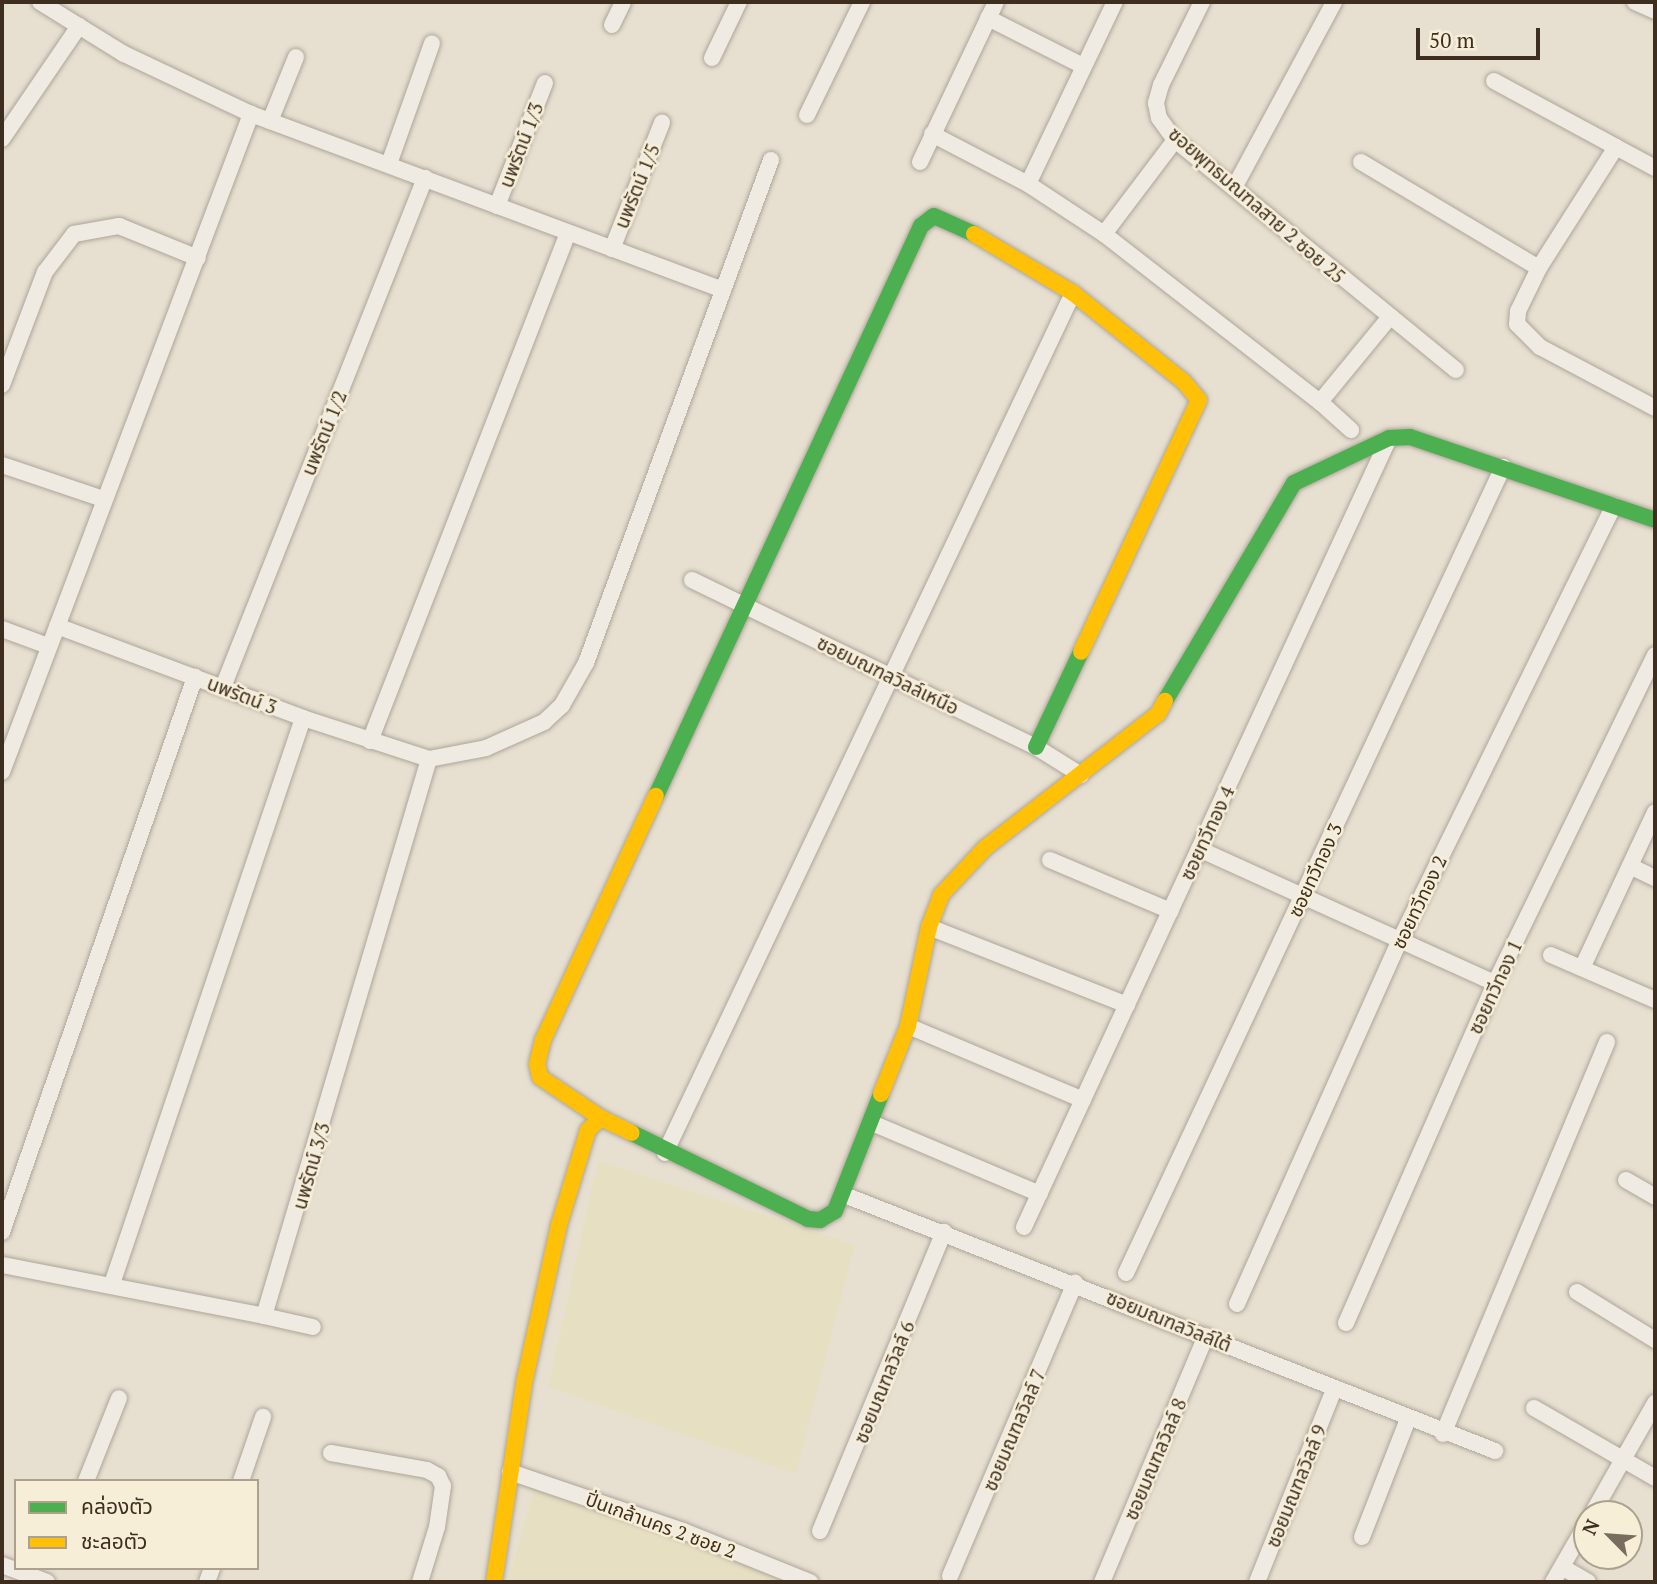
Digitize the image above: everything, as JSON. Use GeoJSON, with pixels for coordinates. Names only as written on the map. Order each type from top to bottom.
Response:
{"type":"FeatureCollection","features":[{"type":"Feature","properties":{"kind":"street"},"geometry":{"type":"LineString","coordinates":[[40,2],[163,74],[251,114],[723,290]]}},
{"type":"Feature","properties":{"kind":"street"},"geometry":{"type":"LineString","coordinates":[[612,25],[623,2]]}},
{"type":"Feature","properties":{"kind":"street"},"geometry":{"type":"LineString","coordinates":[[712,58],[739,2]]}},
{"type":"Feature","properties":{"kind":"street"},"geometry":{"type":"LineString","coordinates":[[807,115],[862,2]]}},
{"type":"Feature","properties":{"kind":"street"},"geometry":{"type":"LineString","coordinates":[[920,162],[996,2]]}},
{"type":"Feature","properties":{"kind":"street"},"geometry":{"type":"LineString","coordinates":[[1028,184],[1115,2]]}},
{"type":"Feature","properties":{"kind":"street","name":"ซอยพุทธมณฑลสาย 2 ซอย 25"},"geometry":{"type":"LineString","coordinates":[[1202,2],[1156,103],[1159,118],[1175,139],[1389,318],[1457,370]]}},
{"type":"Feature","properties":{"kind":"street"},"geometry":{"type":"LineString","coordinates":[[1234,188],[1334,2]]}},
{"type":"Feature","properties":{"kind":"street"},"geometry":{"type":"LineString","coordinates":[[1635,2],[1655,11]]}},
{"type":"Feature","properties":{"kind":"street"},"geometry":{"type":"LineString","coordinates":[[988,18],[1083,66]]}},
{"type":"Feature","properties":{"kind":"street"},"geometry":{"type":"LineString","coordinates":[[2,139],[79,26]]}},
{"type":"Feature","properties":{"kind":"street"},"geometry":{"type":"LineString","coordinates":[[388,164],[432,43]]}},
{"type":"Feature","properties":{"kind":"street"},"geometry":{"type":"LineString","coordinates":[[270,121],[296,57]]}},
{"type":"Feature","properties":{"kind":"street"},"geometry":{"type":"LineString","coordinates":[[1494,81],[1655,168]]}},
{"type":"Feature","properties":{"kind":"street","name":"นพรัตน์ 1/3"},"geometry":{"type":"LineString","coordinates":[[497,206],[545,83]]}},
{"type":"Feature","properties":{"kind":"street"},"geometry":{"type":"LineString","coordinates":[[2,772],[103,499],[198,258],[251,114]]}},
{"type":"Feature","properties":{"kind":"street","name":"นพรัตน์ 1/5"},"geometry":{"type":"LineString","coordinates":[[611,249],[662,123]]}},
{"type":"Feature","properties":{"kind":"street"},"geometry":{"type":"LineString","coordinates":[[932,134],[1028,184],[1104,234],[1320,402],[1351,430]]}},
{"type":"Feature","properties":{"kind":"street"},"geometry":{"type":"LineString","coordinates":[[1104,234],[1175,139]]}},
{"type":"Feature","properties":{"kind":"street"},"geometry":{"type":"LineString","coordinates":[[1616,147],[1539,268],[1518,311],[1517,324],[1524,336],[1655,408]]}},
{"type":"Feature","properties":{"kind":"street"},"geometry":{"type":"LineString","coordinates":[[429,759],[471,753],[520,736],[562,705],[586,663],[771,160]]}},
{"type":"Feature","properties":{"kind":"street"},"geometry":{"type":"LineString","coordinates":[[1361,162],[1539,268]]}},
{"type":"Feature","properties":{"kind":"street","name":"นพรัตน์ 1/2"},"geometry":{"type":"LineString","coordinates":[[223,687],[425,178]]}},
{"type":"Feature","properties":{"kind":"street"},"geometry":{"type":"LineString","coordinates":[[1036,747],[1199,408],[1196,395],[1184,382],[1073,293],[943,218],[927,219],[590,932],[539,1054],[540,1077],[601,1118],[665,1153],[808,1219],[828,1217],[842,1194],[872,1123],[908,1026],[929,927],[954,877],[1158,714],[1170,699],[1294,483],[1389,439],[1419,438],[1655,520]]}},
{"type":"Feature","properties":{"kind":"street"},"geometry":{"type":"LineString","coordinates":[[2,385],[45,272],[74,234],[119,226],[198,258]]}},
{"type":"Feature","properties":{"kind":"street"},"geometry":{"type":"LineString","coordinates":[[370,741],[568,233]]}},
{"type":"Feature","properties":{"kind":"street"},"geometry":{"type":"LineString","coordinates":[[665,1153],[1073,293]]}},
{"type":"Feature","properties":{"kind":"street"},"geometry":{"type":"LineString","coordinates":[[1320,402],[1389,318]]}},
{"type":"Feature","properties":{"kind":"street","name":"ซอยทวีทอง 4"},"geometry":{"type":"LineString","coordinates":[[1024,1227],[1389,439]]}},
{"type":"Feature","properties":{"kind":"street"},"geometry":{"type":"LineString","coordinates":[[2,465],[103,499]]}},
{"type":"Feature","properties":{"kind":"street","name":"ซอยทวีทอง 3"},"geometry":{"type":"LineString","coordinates":[[1126,1273],[1503,467]]}},
{"type":"Feature","properties":{"kind":"street","name":"ซอยทวีทอง 2"},"geometry":{"type":"LineString","coordinates":[[1237,1304],[1400,940],[1614,506]]}},
{"type":"Feature","properties":{"kind":"street","name":"ซอยมณฑลวิลล์เหนือ"},"geometry":{"type":"LineString","coordinates":[[692,580],[1036,747],[1082,775]]}},
{"type":"Feature","properties":{"kind":"street","name":"นพรัตน์ 3"},"geometry":{"type":"LineString","coordinates":[[57,626],[303,718],[429,759]]}},
{"type":"Feature","properties":{"kind":"street"},"geometry":{"type":"LineString","coordinates":[[2,629],[48,646]]}},
{"type":"Feature","properties":{"kind":"street","name":"ซอยทวีทอง 1"},"geometry":{"type":"LineString","coordinates":[[1346,1324],[1495,983],[1655,655]]}},
{"type":"Feature","properties":{"kind":"street"},"geometry":{"type":"LineString","coordinates":[[2,1232],[195,677]]}},
{"type":"Feature","properties":{"kind":"street"},"geometry":{"type":"LineString","coordinates":[[113,1284],[303,718]]}},
{"type":"Feature","properties":{"kind":"street","name":"นพรัตน์ 3/3"},"geometry":{"type":"LineString","coordinates":[[264,1315],[429,759]]}},
{"type":"Feature","properties":{"kind":"street"},"geometry":{"type":"LineString","coordinates":[[1582,968],[1655,812]]}},
{"type":"Feature","properties":{"kind":"street"},"geometry":{"type":"LineString","coordinates":[[1199,849],[1495,983]]}},
{"type":"Feature","properties":{"kind":"street"},"geometry":{"type":"LineString","coordinates":[[1050,860],[1171,911]]}},
{"type":"Feature","properties":{"kind":"street"},"geometry":{"type":"LineString","coordinates":[[1630,866],[1655,878]]}},
{"type":"Feature","properties":{"kind":"street"},"geometry":{"type":"LineString","coordinates":[[929,927],[1127,1005]]}},
{"type":"Feature","properties":{"kind":"street"},"geometry":{"type":"LineString","coordinates":[[1551,955],[1655,1000]]}},
{"type":"Feature","properties":{"kind":"street"},"geometry":{"type":"LineString","coordinates":[[908,1026],[1083,1100]]}},
{"type":"Feature","properties":{"kind":"street"},"geometry":{"type":"LineString","coordinates":[[1443,1434],[1607,1042]]}},
{"type":"Feature","properties":{"kind":"street"},"geometry":{"type":"LineString","coordinates":[[494,1582],[524,1383],[565,1203],[588,1130],[601,1118]]}},
{"type":"Feature","properties":{"kind":"street"},"geometry":{"type":"LineString","coordinates":[[872,1123],[1040,1194]]}},
{"type":"Feature","properties":{"kind":"street"},"geometry":{"type":"LineString","coordinates":[[1626,1180],[1655,1198]]}},
{"type":"Feature","properties":{"kind":"street","name":"ซอยมณฑลวิลล์ใต้"},"geometry":{"type":"LineString","coordinates":[[842,1194],[1075,1283],[1443,1434],[1496,1451]]}},
{"type":"Feature","properties":{"kind":"street","name":"ซอยมณฑลวิลล์ 6"},"geometry":{"type":"LineString","coordinates":[[820,1531],[944,1232]]}},
{"type":"Feature","properties":{"kind":"street"},"geometry":{"type":"LineString","coordinates":[[2,1265],[113,1284],[313,1327]]}},
{"type":"Feature","properties":{"kind":"street","name":"ซอยมณฑลวิลล์ 7"},"geometry":{"type":"LineString","coordinates":[[950,1576],[1075,1283]]}},
{"type":"Feature","properties":{"kind":"street"},"geometry":{"type":"LineString","coordinates":[[1577,1292],[1655,1340]]}},
{"type":"Feature","properties":{"kind":"street","name":"ซอยมณฑลวิลล์ 8"},"geometry":{"type":"LineString","coordinates":[[1102,1582],[1206,1336]]}},
{"type":"Feature","properties":{"kind":"street","name":"ซอยมณฑลวิลล์ 9"},"geometry":{"type":"LineString","coordinates":[[1257,1582],[1334,1389]]}},
{"type":"Feature","properties":{"kind":"street"},"geometry":{"type":"LineString","coordinates":[[87,1479],[119,1398]]}},
{"type":"Feature","properties":{"kind":"street"},"geometry":{"type":"LineString","coordinates":[[1600,1500],[1655,1403]]}},
{"type":"Feature","properties":{"kind":"street"},"geometry":{"type":"LineString","coordinates":[[1534,1408],[1655,1478]]}},
{"type":"Feature","properties":{"kind":"street"},"geometry":{"type":"LineString","coordinates":[[243,1479],[263,1417]]}},
{"type":"Feature","properties":{"kind":"street"},"geometry":{"type":"LineString","coordinates":[[1362,1537],[1408,1419]]}},
{"type":"Feature","properties":{"kind":"street"},"geometry":{"type":"LineString","coordinates":[[331,1453],[426,1470],[438,1476],[443,1486],[437,1527],[421,1582]]}},
{"type":"Feature","properties":{"kind":"street","name":"ปิ่นเกล้านคร 2 ซอย 2"},"geometry":{"type":"LineString","coordinates":[[510,1472],[683,1531],[810,1582]]}},
{"type":"Feature","properties":{"kind":"street"},"geometry":{"type":"LineString","coordinates":[[1553,1582],[1573,1548]]}},
{"type":"Feature","properties":{"kind":"street"},"geometry":{"type":"LineString","coordinates":[[2,1565],[22,1577],[47,1582]]}},
{"type":"Feature","properties":{"kind":"street"},"geometry":{"type":"LineString","coordinates":[[1562,1567],[1588,1582]]}},
{"type":"Feature","properties":{"kind":"shaded area"},"geometry":{"type":"Polygon","coordinates":[[[598,1160],[855,1245],[796,1474],[548,1387],[598,1160]]]}},
{"type":"Feature","properties":{"kind":"shaded area"},"geometry":{"type":"Polygon","coordinates":[[[534,1490],[708,1551],[788,1582],[508,1582],[534,1490]]]}},
{"type":"Feature","properties":{"kind":"traffic: fast"},"geometry":{"type":"LineString","coordinates":[[656,796],[921,226],[934,216],[974,234]]}},
{"type":"Feature","properties":{"kind":"traffic: fast"},"geometry":{"type":"LineString","coordinates":[[1165,701],[1294,483],[1389,438],[1410,437],[1655,520]]}},
{"type":"Feature","properties":{"kind":"traffic: fast"},"geometry":{"type":"LineString","coordinates":[[1036,747],[1081,652]]}},
{"type":"Feature","properties":{"kind":"traffic: fast"},"geometry":{"type":"LineString","coordinates":[[632,1133],[808,1219],[820,1220],[835,1211],[881,1094]]}},
{"type":"Feature","properties":{"kind":"traffic: slow"},"geometry":{"type":"LineString","coordinates":[[974,234],[1073,293],[1184,382],[1199,400],[1081,652]]}},
{"type":"Feature","properties":{"kind":"traffic: slow"},"geometry":{"type":"LineString","coordinates":[[881,1094],[908,1026],[929,927],[941,895],[985,848],[1158,714],[1165,701]]}},
{"type":"Feature","properties":{"kind":"traffic: slow"},"geometry":{"type":"LineString","coordinates":[[601,1118],[540,1077],[537,1064],[543,1040],[656,796]]}},
{"type":"Feature","properties":{"kind":"traffic: slow"},"geometry":{"type":"LineString","coordinates":[[494,1582],[524,1383],[559,1225],[588,1130],[601,1118],[632,1133]]}}]}
